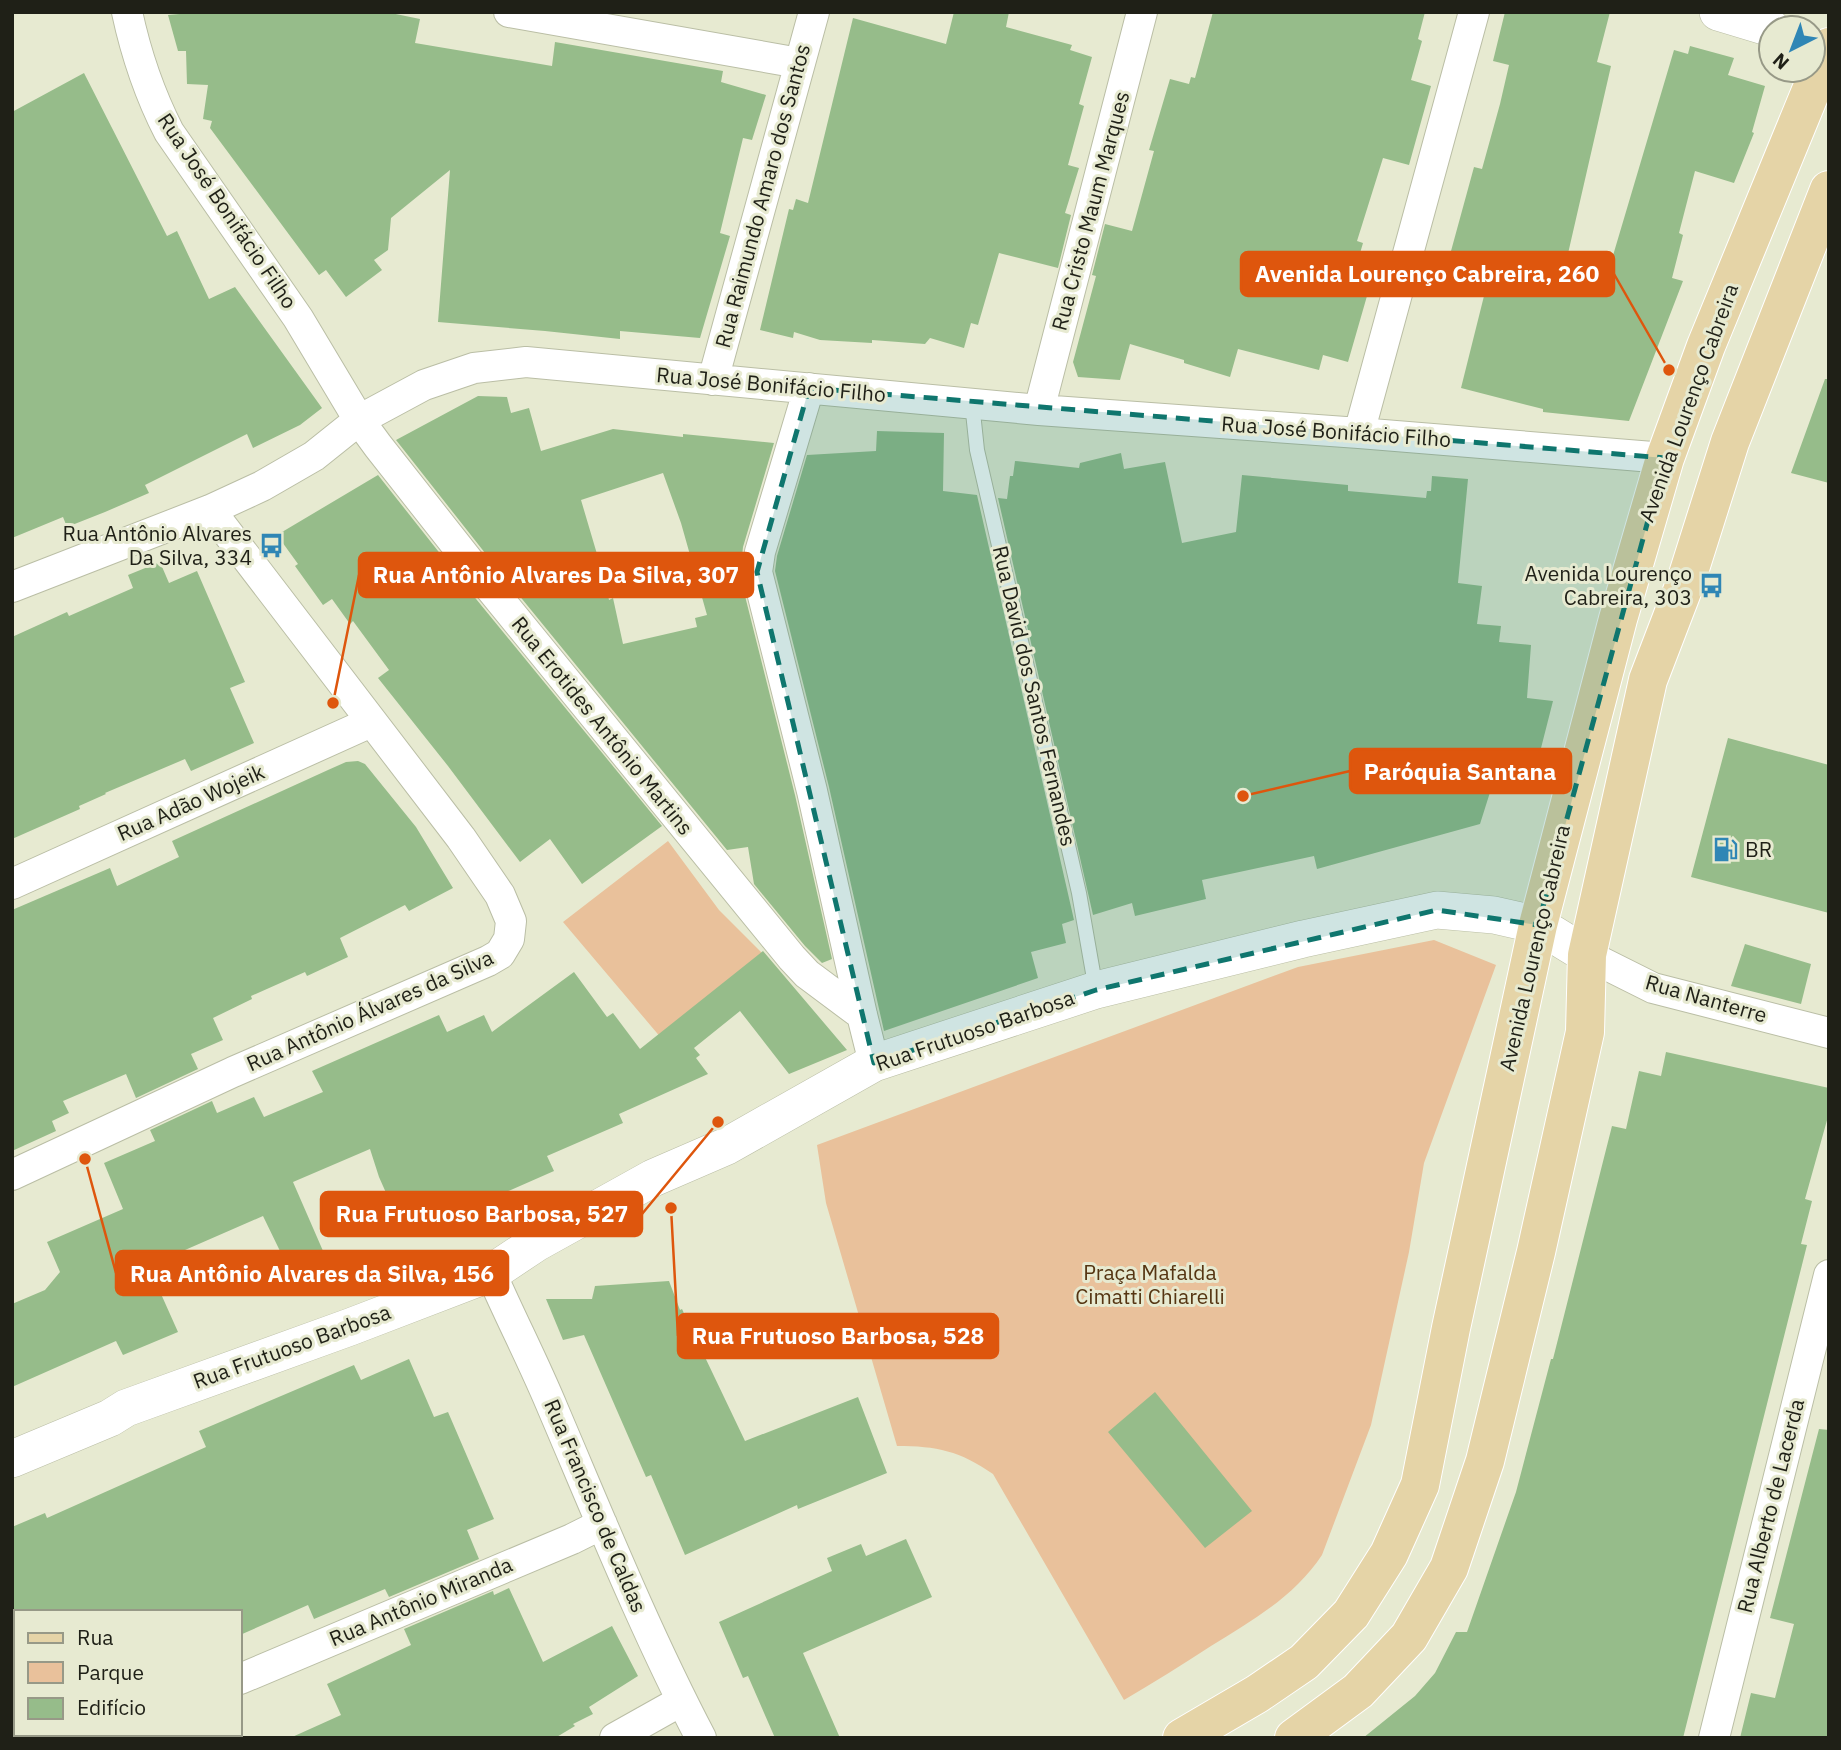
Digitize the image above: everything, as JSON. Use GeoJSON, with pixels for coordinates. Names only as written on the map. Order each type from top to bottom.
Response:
{"type":"FeatureCollection","features":[{"type":"Feature","properties":{"kind":"main road","name":"Avenida Lourenço Cabreira"},"geometry":{"type":"LineString","coordinates":[[1182,1738],[1257,1694],[1304,1662],[1352,1614],[1389,1554],[1419,1485],[1538,925],[1618,619],[1665,458],[1706,345],[1829,44]]}},
{"type":"Feature","properties":{"kind":"main road"},"geometry":{"type":"LineString","coordinates":[[1294,1738],[1358,1691],[1409,1637],[1449,1568],[1485,1461],[1586,1032],[1587,956],[1648,680],[1686,581],[1730,442],[1829,190]]}},
{"type":"Feature","properties":{"kind":"street","name":"Rua José Bonifácio Filho"},"geometry":{"type":"LineString","coordinates":[[127,12],[143,73],[169,132],[298,318],[359,420],[424,385],[474,368],[526,362],[1039,410],[1665,458]]}},
{"type":"Feature","properties":{"kind":"street"},"geometry":{"type":"LineString","coordinates":[[509,12],[799,62]]}},
{"type":"Feature","properties":{"kind":"street","name":"Rua Raimundo Amaro dos Santos"},"geometry":{"type":"LineString","coordinates":[[713,380],[814,12]]}},
{"type":"Feature","properties":{"kind":"street","name":"Rua Cristo Maum Marques"},"geometry":{"type":"LineString","coordinates":[[1039,410],[1142,12]]}},
{"type":"Feature","properties":{"kind":"street"},"geometry":{"type":"LineString","coordinates":[[1359,433],[1474,12]]}},
{"type":"Feature","properties":{"kind":"street"},"geometry":{"type":"LineString","coordinates":[[1718,12],[1757,25]]}},
{"type":"Feature","properties":{"kind":"street"},"geometry":{"type":"LineString","coordinates":[[809,388],[760,552],[757,572],[809,778],[874,1063]]}},
{"type":"Feature","properties":{"kind":"street"},"geometry":{"type":"LineString","coordinates":[[12,587],[262,486],[314,456],[359,420]]}},
{"type":"Feature","properties":{"kind":"street","name":"Rua Erotides Antônio Martins"},"geometry":{"type":"LineString","coordinates":[[359,420],[486,583],[792,958],[807,974],[862,1015]]}},
{"type":"Feature","properties":{"kind":"street","name":"Rua Antônio Álvares da Silva"},"geometry":{"type":"LineString","coordinates":[[12,1175],[233,1072],[488,961],[500,954],[509,939],[511,921],[500,895],[461,838],[210,509]]}},
{"type":"Feature","properties":{"kind":"street","name":"Rua Adão Wojeik"},"geometry":{"type":"LineString","coordinates":[[12,884],[371,722]]}},
{"type":"Feature","properties":{"kind":"street","name":"Rua Frutuoso Barbosa"},"geometry":{"type":"LineString","coordinates":[[12,1459],[110,1418],[126,1408],[491,1273],[536,1243],[653,1178],[727,1146],[874,1063],[1096,990],[1303,939],[1437,910],[1494,915],[1538,925],[1587,956]]}},
{"type":"Feature","properties":{"kind":"street","name":"Rua Nanterre"},"geometry":{"type":"LineString","coordinates":[[1587,956],[1653,988],[1829,1033]]}},
{"type":"Feature","properties":{"kind":"street","name":"Rua Francisco de Caldas"},"geometry":{"type":"LineString","coordinates":[[491,1273],[545,1389],[681,1701],[701,1738]]}},
{"type":"Feature","properties":{"kind":"street","name":"Rua Alberto de Lacerda"},"geometry":{"type":"LineString","coordinates":[[1714,1738],[1829,1275]]}},
{"type":"Feature","properties":{"kind":"street","name":"Rua Antônio Miranda"},"geometry":{"type":"LineString","coordinates":[[242,1678],[602,1524]]}},
{"type":"Feature","properties":{"kind":"street"},"geometry":{"type":"LineString","coordinates":[[615,1738],[681,1701]]}},
{"type":"Feature","properties":{"kind":"lane","name":"Rua David dos Santos Fernandes"},"geometry":{"type":"LineString","coordinates":[[972,403],[977,450],[1079,893],[1096,990]]}},
{"type":"Feature","properties":{"kind":"highlighted area"},"geometry":{"type":"Polygon","coordinates":[[[809,388],[1665,458],[1538,925],[1437,910],[1096,990],[874,1063],[757,572],[809,388]]]}},
{"type":"Feature","properties":{"kind":"green space"},"geometry":{"type":"Polygon","coordinates":[[[668,841],[719,910],[767,958],[662,1039],[563,922],[668,841]]]}},
{"type":"Feature","properties":{"kind":"green space","name":"Praça Mafalda Cimatti Chiarelli"},"geometry":{"type":"Polygon","coordinates":[[[1434,940],[1496,965],[1424,1163],[1409,1252],[1371,1425],[1322,1555],[1299,1583],[1272,1606],[1124,1700],[993,1474],[948,1451],[897,1446],[826,1203],[817,1145],[1298,967],[1434,940]]]}},
{"type":"Feature","properties":{"kind":"building"},"geometry":{"type":"Polygon","coordinates":[[[202,12],[386,12],[420,19],[415,43],[552,66],[555,42],[723,71],[721,82],[766,95],[752,140],[743,138],[720,233],[730,236],[700,338],[620,331],[620,339],[438,322],[450,170],[391,218],[388,250],[374,260],[382,270],[346,297],[326,270],[319,275],[210,128],[212,121],[203,119],[208,85],[187,84],[186,51],[178,51],[168,15],[202,12]]]}},
{"type":"Feature","properties":{"kind":"building"},"geometry":{"type":"Polygon","coordinates":[[[954,12],[1009,12],[1006,27],[1072,45],[1070,50],[1092,57],[1079,104],[1084,106],[1068,165],[1079,168],[1065,213],[1071,215],[1058,268],[999,253],[978,325],[971,323],[964,348],[930,338],[925,344],[872,340],[872,343],[820,340],[794,332],[793,338],[760,330],[789,209],[793,210],[796,199],[808,203],[853,18],[946,44],[954,12]]]}},
{"type":"Feature","properties":{"kind":"building"},"geometry":{"type":"Polygon","coordinates":[[[1213,12],[1425,12],[1418,39],[1422,41],[1411,80],[1431,86],[1409,165],[1383,158],[1357,241],[1363,243],[1349,291],[1367,296],[1348,362],[1323,355],[1319,370],[1238,349],[1230,377],[1130,344],[1120,380],[1078,377],[1073,362],[1096,276],[1092,275],[1105,224],[1132,231],[1154,151],[1149,150],[1170,79],[1189,84],[1191,77],[1195,78],[1213,12]]]}},
{"type":"Feature","properties":{"kind":"building"},"geometry":{"type":"Polygon","coordinates":[[[1505,12],[1610,12],[1597,62],[1611,66],[1567,258],[1609,269],[1674,50],[1688,54],[1690,46],[1734,58],[1728,75],[1765,86],[1752,132],[1754,133],[1734,183],[1695,171],[1679,233],[1683,235],[1672,278],[1683,281],[1629,421],[1543,412],[1543,409],[1461,388],[1487,284],[1445,273],[1474,167],[1482,169],[1509,65],[1493,61],[1505,12]]]}},
{"type":"Feature","properties":{"kind":"building"},"geometry":{"type":"Polygon","coordinates":[[[84,73],[167,236],[177,231],[209,299],[235,287],[322,408],[300,425],[253,448],[247,434],[145,485],[149,493],[105,512],[67,527],[63,517],[12,538],[12,112],[84,73]]]}},
{"type":"Feature","properties":{"kind":"building"},"geometry":{"type":"Polygon","coordinates":[[[1825,379],[1829,379],[1829,483],[1791,473],[1825,379]]]}},
{"type":"Feature","properties":{"kind":"building"},"geometry":{"type":"Polygon","coordinates":[[[478,396],[507,397],[511,413],[529,408],[541,451],[613,429],[774,443],[743,547],[740,576],[795,795],[832,959],[822,963],[805,946],[754,884],[748,847],[727,850],[396,440],[478,396]],[[663,473],[581,500],[609,600],[613,598],[623,644],[697,627],[695,618],[707,615],[681,523],[663,473]]]}},
{"type":"Feature","properties":{"kind":"building"},"geometry":{"type":"Polygon","coordinates":[[[877,431],[944,433],[943,491],[977,495],[1074,920],[1062,924],[1066,943],[1031,952],[1038,978],[884,1031],[829,787],[775,571],[807,455],[876,451],[877,431]]]}},
{"type":"Feature","properties":{"kind":"building"},"geometry":{"type":"Polygon","coordinates":[[[1121,453],[1124,469],[1165,462],[1182,543],[1236,532],[1242,475],[1348,485],[1348,491],[1426,498],[1427,491],[1431,491],[1432,476],[1468,479],[1458,583],[1482,586],[1477,624],[1501,626],[1499,642],[1531,645],[1527,698],[1553,701],[1540,752],[1504,748],[1480,824],[1317,869],[1314,856],[1202,880],[1206,899],[1135,916],[1132,903],[1093,915],[998,498],[1007,499],[1015,461],[1079,468],[1080,463],[1121,453]]]}},
{"type":"Feature","properties":{"kind":"building"},"geometry":{"type":"Polygon","coordinates":[[[378,475],[662,826],[582,884],[550,839],[520,862],[378,678],[389,670],[353,621],[350,624],[332,599],[323,605],[277,535],[378,475]]]}},
{"type":"Feature","properties":{"kind":"building"},"geometry":{"type":"Polygon","coordinates":[[[160,562],[169,583],[197,571],[245,682],[230,688],[254,743],[191,771],[185,759],[105,793],[79,806],[80,809],[12,839],[12,637],[67,612],[69,616],[133,588],[128,575],[160,562]]]}},
{"type":"Feature","properties":{"kind":"building"},"geometry":{"type":"Polygon","coordinates":[[[1728,738],[1829,765],[1829,913],[1691,877],[1728,738]]]}},
{"type":"Feature","properties":{"kind":"building"},"geometry":{"type":"Polygon","coordinates":[[[358,761],[365,764],[416,827],[453,888],[409,911],[405,905],[340,938],[348,957],[307,976],[305,972],[251,996],[252,999],[213,1018],[223,1040],[191,1054],[198,1069],[136,1098],[126,1074],[63,1101],[69,1113],[52,1121],[56,1131],[12,1151],[12,910],[110,868],[117,886],[179,857],[172,841],[346,762],[358,761]]]}},
{"type":"Feature","properties":{"kind":"building"},"geometry":{"type":"Polygon","coordinates":[[[1745,944],[1811,964],[1801,1004],[1731,986],[1745,944]]]}},
{"type":"Feature","properties":{"kind":"building"},"geometry":{"type":"Polygon","coordinates":[[[763,951],[847,1050],[789,1074],[740,1011],[694,1048],[700,1055],[696,1058],[708,1074],[619,1114],[623,1123],[547,1156],[554,1171],[472,1207],[466,1192],[399,1222],[370,1149],[293,1182],[330,1267],[295,1282],[263,1216],[169,1257],[177,1276],[157,1285],[178,1332],[123,1355],[116,1341],[12,1387],[12,1304],[45,1290],[60,1272],[47,1242],[123,1209],[104,1163],[155,1141],[150,1130],[212,1101],[217,1113],[254,1097],[264,1117],[323,1092],[312,1071],[439,1015],[447,1032],[484,1015],[492,1032],[574,972],[607,1017],[613,1013],[640,1049],[763,951]]]}},
{"type":"Feature","properties":{"kind":"building"},"geometry":{"type":"Polygon","coordinates":[[[1666,1052],[1829,1088],[1829,1113],[1805,1199],[1812,1201],[1801,1244],[1807,1245],[1683,1738],[1363,1738],[1415,1696],[1435,1673],[1456,1632],[1467,1632],[1516,1492],[1612,1126],[1626,1129],[1639,1071],[1661,1076],[1666,1052]]]}},
{"type":"Feature","properties":{"kind":"building"},"geometry":{"type":"Polygon","coordinates":[[[669,1281],[680,1310],[682,1309],[745,1441],[858,1397],[887,1473],[798,1509],[797,1505],[685,1555],[651,1475],[646,1477],[584,1335],[563,1340],[546,1299],[592,1299],[595,1286],[669,1281]]]}},
{"type":"Feature","properties":{"kind":"building"},"geometry":{"type":"Polygon","coordinates":[[[409,1359],[434,1417],[448,1412],[494,1519],[467,1530],[479,1559],[389,1597],[385,1589],[314,1619],[308,1605],[242,1634],[242,1610],[12,1612],[12,1527],[45,1513],[47,1518],[206,1447],[199,1431],[354,1365],[361,1380],[409,1359]]]}},
{"type":"Feature","properties":{"kind":"building"},"geometry":{"type":"Polygon","coordinates":[[[1155,1392],[1252,1511],[1205,1548],[1108,1432],[1155,1392]]]}},
{"type":"Feature","properties":{"kind":"building"},"geometry":{"type":"Polygon","coordinates":[[[1819,1429],[1829,1430],[1829,1738],[1740,1738],[1751,1693],[1775,1698],[1794,1624],[1770,1618],[1819,1429]]]}},
{"type":"Feature","properties":{"kind":"building"},"geometry":{"type":"Polygon","coordinates":[[[906,1539],[932,1597],[803,1653],[840,1738],[775,1738],[748,1676],[743,1678],[719,1622],[832,1571],[827,1558],[861,1544],[866,1556],[906,1539]]]}},
{"type":"Feature","properties":{"kind":"building"},"geometry":{"type":"Polygon","coordinates":[[[509,1588],[543,1662],[612,1626],[638,1676],[589,1707],[593,1714],[573,1724],[575,1726],[555,1738],[290,1738],[341,1715],[327,1684],[411,1645],[404,1629],[493,1591],[494,1595],[509,1588]]]}},
{"type":"Feature","properties":{"kind":"place","name":"Avenida Lourenço Cabreira, 260"},"geometry":{"type":"Point","coordinates":[1669,370]}},
{"type":"Feature","properties":{"kind":"place","name":"Rua Antônio Alvares Da Silva, 334"},"geometry":{"type":"Point","coordinates":[272,546]}},
{"type":"Feature","properties":{"kind":"place","name":"Avenida Lourenço Cabreira, 303"},"geometry":{"type":"Point","coordinates":[1712,586]}},
{"type":"Feature","properties":{"kind":"place","name":"Rua Antônio Alvares Da Silva, 307"},"geometry":{"type":"Point","coordinates":[333,703]}},
{"type":"Feature","properties":{"kind":"place","name":"Paróquia Santana"},"geometry":{"type":"Point","coordinates":[1243,796]}},
{"type":"Feature","properties":{"kind":"place","name":"BR"},"geometry":{"type":"Point","coordinates":[1725,850]}},
{"type":"Feature","properties":{"kind":"place","name":"Rua Frutuoso Barbosa, 527"},"geometry":{"type":"Point","coordinates":[718,1122]}},
{"type":"Feature","properties":{"kind":"place","name":"Rua Antônio Alvares da Silva, 156"},"geometry":{"type":"Point","coordinates":[85,1159]}},
{"type":"Feature","properties":{"kind":"place","name":"Rua Frutuoso Barbosa, 528"},"geometry":{"type":"Point","coordinates":[671,1208]}}]}
